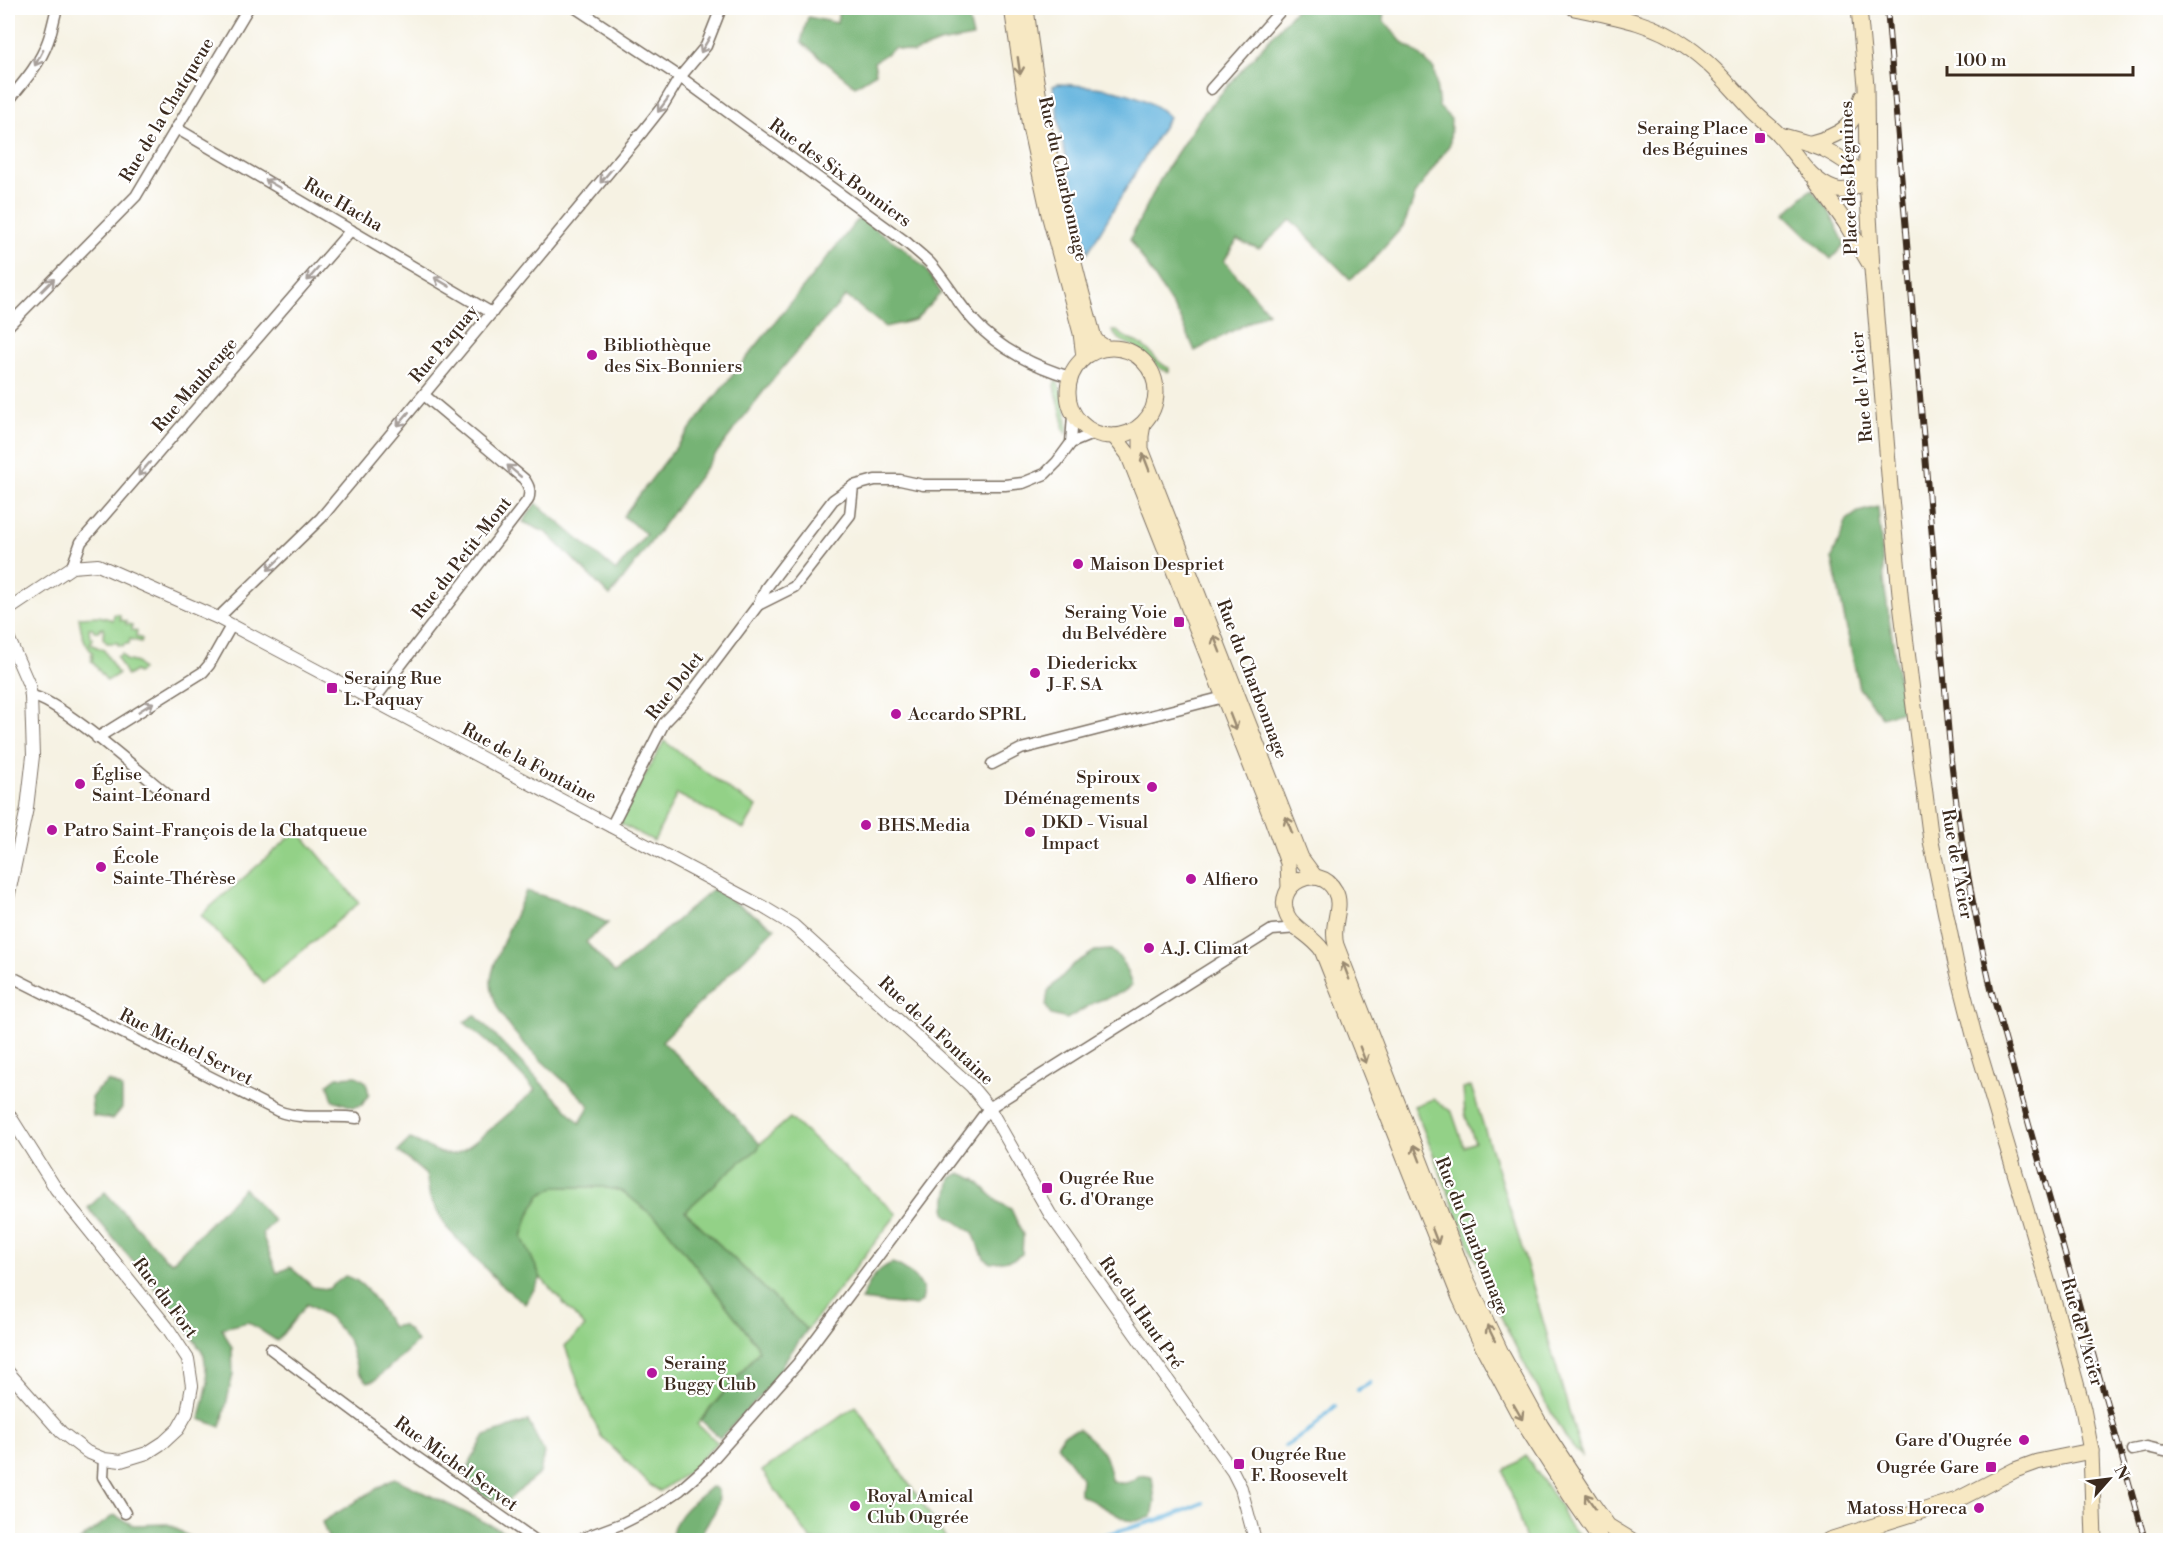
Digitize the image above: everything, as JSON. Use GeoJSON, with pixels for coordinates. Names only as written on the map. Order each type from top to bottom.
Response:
{"type":"FeatureCollection","features":[{"type":"Feature","properties":{"kind":"main road","name":"Rue du Charbonnage"},"geometry":{"type":"LineString","coordinates":[[1012,8],[1030,127],[1049,214],[1081,333],[1084,357]]}},
{"type":"Feature","properties":{"kind":"main road","name":"Rue du Charbonnage"},"geometry":{"type":"LineString","coordinates":[[1026,8],[1041,122],[1094,338],[1106,348],[1120,348],[1134,353],[1145,362],[1152,373],[1157,391],[1156,400],[1143,424],[1141,449],[1301,858],[1315,877],[1328,882],[1336,891],[1338,905],[1333,928],[1336,945],[1464,1274],[1523,1395],[1565,1465],[1608,1526],[1631,1540]]}},
{"type":"Feature","properties":{"kind":"main road"},"geometry":{"type":"LineString","coordinates":[[1574,8],[1646,25],[1685,45],[1712,67],[1779,135],[1815,178],[1819,188],[1845,222],[1872,269]]}},
{"type":"Feature","properties":{"kind":"main road","name":"Place des Béguines"},"geometry":{"type":"LineString","coordinates":[[1858,8],[1866,86],[1867,178],[1872,269]]}},
{"type":"Feature","properties":{"kind":"main road"},"geometry":{"type":"LineString","coordinates":[[1811,143],[1830,138],[1850,125],[1866,86]]}},
{"type":"Feature","properties":{"kind":"main road"},"geometry":{"type":"LineString","coordinates":[[1779,135],[1811,143],[1840,156],[1867,178],[1853,189],[1846,190],[1833,189],[1815,178]]}},
{"type":"Feature","properties":{"kind":"main road","name":"Rue de l'Acier"},"geometry":{"type":"LineString","coordinates":[[1872,269],[1901,604],[1931,841],[1972,1026],[2083,1409],[2091,1451],[2094,1540]]}},
{"type":"Feature","properties":{"kind":"main road"},"geometry":{"type":"LineString","coordinates":[[1106,348],[1084,357],[1070,377],[1067,397],[1073,415],[1095,433],[1114,436],[1135,430],[1143,424]]}},
{"type":"Feature","properties":{"kind":"main road","name":"Rue du Charbonnage"},"geometry":{"type":"LineString","coordinates":[[1114,436],[1128,454],[1288,863],[1289,887],[1284,907],[1289,919],[1315,940],[1322,950],[1442,1255],[1481,1343],[1504,1388],[1544,1455],[1601,1540]]}},
{"type":"Feature","properties":{"kind":"main road"},"geometry":{"type":"LineString","coordinates":[[1289,887],[1301,878],[1315,877]]}},
{"type":"Feature","properties":{"kind":"main road"},"geometry":{"type":"LineString","coordinates":[[1300,928],[1315,931],[1323,928],[1336,916]]}},
{"type":"Feature","properties":{"kind":"main road"},"geometry":{"type":"LineString","coordinates":[[1829,1540],[1957,1500],[2015,1470],[2037,1462],[2091,1451]]}},
{"type":"Feature","properties":{"kind":"street"},"geometry":{"type":"LineString","coordinates":[[8,101],[42,55],[57,8]]}},
{"type":"Feature","properties":{"kind":"street","name":"Rue de la Chatqueue"},"geometry":{"type":"LineString","coordinates":[[8,326],[135,196],[248,8]]}},
{"type":"Feature","properties":{"kind":"street","name":"Rue des Six Bonniers"},"geometry":{"type":"LineString","coordinates":[[576,8],[680,77],[906,242],[931,264],[951,294],[976,324],[1003,346],[1053,372],[1070,377]]}},
{"type":"Feature","properties":{"kind":"street","name":"Rue Paquay"},"geometry":{"type":"LineString","coordinates":[[218,618],[316,524],[643,131],[662,107],[680,77],[706,46],[721,8]]}},
{"type":"Feature","properties":{"kind":"street"},"geometry":{"type":"LineString","coordinates":[[1210,89],[1283,8]]}},
{"type":"Feature","properties":{"kind":"street","name":"Rue Hacha"},"geometry":{"type":"LineString","coordinates":[[177,128],[492,313]]}},
{"type":"Feature","properties":{"kind":"street","name":"Rue Maubeuge"},"geometry":{"type":"LineString","coordinates":[[72,567],[81,542],[351,230]]}},
{"type":"Feature","properties":{"kind":"street","name":"Rue du Petit-Mont"},"geometry":{"type":"LineString","coordinates":[[373,701],[528,500],[530,494],[524,478],[424,395]]}},
{"type":"Feature","properties":{"kind":"street"},"geometry":{"type":"LineString","coordinates":[[1071,443],[1073,415]]}},
{"type":"Feature","properties":{"kind":"street","name":"Rue Dolet"},"geometry":{"type":"LineString","coordinates":[[610,827],[664,723],[687,699],[758,605],[766,588],[833,500],[853,486],[875,480],[900,480],[923,484],[1005,485],[1023,483],[1045,474],[1071,443],[1095,433]]}},
{"type":"Feature","properties":{"kind":"street","name":"Rue Dolet"},"geometry":{"type":"LineString","coordinates":[[758,605],[794,587],[850,515],[853,486]]}},
{"type":"Feature","properties":{"kind":"street","name":"Rue de la Fontaine"},"geometry":{"type":"LineString","coordinates":[[72,567],[98,565],[218,618],[793,925],[971,1086],[989,1108]]}},
{"type":"Feature","properties":{"kind":"street"},"geometry":{"type":"LineString","coordinates":[[8,610],[72,567]]}},
{"type":"Feature","properties":{"kind":"street"},"geometry":{"type":"LineString","coordinates":[[96,738],[202,672],[209,665],[231,626]]}},
{"type":"Feature","properties":{"kind":"street"},"geometry":{"type":"LineString","coordinates":[[8,637],[25,675],[31,696],[33,756],[30,789],[8,898]]}},
{"type":"Feature","properties":{"kind":"street"},"geometry":{"type":"LineString","coordinates":[[31,696],[44,699],[56,706],[168,795]]}},
{"type":"Feature","properties":{"kind":"street"},"geometry":{"type":"LineString","coordinates":[[992,764],[1021,749],[1224,697]]}},
{"type":"Feature","properties":{"kind":"street"},"geometry":{"type":"LineString","coordinates":[[1272,930],[1284,907]]}},
{"type":"Feature","properties":{"kind":"street"},"geometry":{"type":"LineString","coordinates":[[578,1540],[621,1524],[655,1507],[680,1490],[705,1468],[798,1363],[989,1108],[1272,930],[1300,928]]}},
{"type":"Feature","properties":{"kind":"street","name":"Rue Michel Servet"},"geometry":{"type":"LineString","coordinates":[[8,975],[292,1117],[357,1118]]}},
{"type":"Feature","properties":{"kind":"street","name":"Rue du Haut Pré"},"geometry":{"type":"LineString","coordinates":[[989,1108],[1050,1214],[1233,1472],[1241,1488],[1255,1540]]}},
{"type":"Feature","properties":{"kind":"street","name":"Rue du Fort"},"geometry":{"type":"LineString","coordinates":[[8,1113],[56,1189],[167,1327],[188,1359],[192,1386],[187,1413],[178,1429],[147,1453],[121,1461],[104,1459]]}},
{"type":"Feature","properties":{"kind":"street","name":"Rue Michel Servet"},"geometry":{"type":"LineString","coordinates":[[271,1349],[405,1449],[535,1540]]}},
{"type":"Feature","properties":{"kind":"street"},"geometry":{"type":"LineString","coordinates":[[8,1372],[61,1432],[87,1452],[104,1459],[103,1477],[125,1513]]}},
{"type":"Feature","properties":{"kind":"street"},"geometry":{"type":"LineString","coordinates":[[2132,1450],[2146,1447],[2164,1451],[2170,1449]]}},
{"type":"Feature","properties":{"kind":"green space"},"geometry":{"type":"Polygon","coordinates":[[[839,8],[966,8],[973,37],[939,43],[913,53],[895,48],[874,62],[876,73],[855,86],[801,42],[808,17],[837,23],[839,8]]]}},
{"type":"Feature","properties":{"kind":"green space"},"geometry":{"type":"Polygon","coordinates":[[[1297,8],[1384,8],[1383,20],[1401,41],[1434,69],[1439,107],[1451,119],[1450,144],[1416,193],[1404,225],[1366,268],[1350,279],[1291,220],[1259,249],[1237,240],[1224,261],[1268,312],[1195,351],[1181,319],[1130,239],[1163,174],[1202,115],[1297,8]]]}},
{"type":"Feature","properties":{"kind":"green space"},"geometry":{"type":"Polygon","coordinates":[[[1811,189],[1828,209],[1845,244],[1831,259],[1785,214],[1811,189]]]}},
{"type":"Feature","properties":{"kind":"green space"},"geometry":{"type":"Polygon","coordinates":[[[859,218],[902,247],[925,268],[941,293],[915,320],[885,327],[846,296],[767,387],[610,596],[547,533],[523,522],[536,503],[616,571],[646,534],[623,516],[707,407],[859,218]]]}},
{"type":"Feature","properties":{"kind":"green space"},"geometry":{"type":"Polygon","coordinates":[[[1112,331],[1117,331],[1143,346],[1169,368],[1169,372],[1157,366],[1137,348],[1118,338],[1112,331]]]}},
{"type":"Feature","properties":{"kind":"green space"},"geometry":{"type":"Polygon","coordinates":[[[1056,380],[1065,406],[1067,434],[1063,430],[1063,419],[1054,385],[1056,380]]]}},
{"type":"Feature","properties":{"kind":"green space"},"geometry":{"type":"Polygon","coordinates":[[[1878,507],[1885,590],[1903,711],[1882,717],[1859,688],[1832,558],[1847,520],[1858,512],[1878,507]]]}},
{"type":"Feature","properties":{"kind":"green space"},"geometry":{"type":"Polygon","coordinates":[[[114,614],[120,615],[120,620],[126,621],[126,624],[132,625],[132,630],[137,631],[136,636],[142,639],[141,642],[130,639],[129,644],[123,646],[118,643],[107,643],[103,638],[104,628],[94,631],[93,628],[89,628],[90,637],[93,637],[90,644],[104,650],[118,674],[107,681],[91,660],[93,653],[85,641],[79,617],[99,616],[113,620],[114,614]]]}},
{"type":"Feature","properties":{"kind":"green space"},"geometry":{"type":"Polygon","coordinates":[[[122,654],[126,660],[137,663],[142,670],[127,676],[117,657],[122,654]]]}},
{"type":"Feature","properties":{"kind":"green space"},"geometry":{"type":"Polygon","coordinates":[[[664,741],[731,791],[757,807],[744,829],[677,794],[654,841],[619,823],[664,741]]]}},
{"type":"Feature","properties":{"kind":"green space"},"geometry":{"type":"Polygon","coordinates":[[[298,830],[359,903],[264,983],[201,915],[298,830]]]}},
{"type":"Feature","properties":{"kind":"green space"},"geometry":{"type":"Polygon","coordinates":[[[713,889],[775,928],[662,1041],[760,1144],[757,1150],[740,1162],[685,1211],[807,1330],[783,1363],[777,1379],[720,1438],[701,1420],[759,1351],[756,1344],[663,1224],[622,1191],[602,1187],[555,1187],[540,1195],[528,1217],[522,1237],[541,1278],[525,1304],[501,1285],[447,1228],[430,1198],[426,1175],[398,1151],[410,1139],[443,1153],[454,1154],[470,1145],[535,1090],[498,1051],[464,1022],[475,1015],[580,1123],[590,1106],[530,1050],[503,1017],[494,1000],[491,982],[495,962],[526,891],[560,901],[608,923],[586,942],[615,973],[713,889]]]}},
{"type":"Feature","properties":{"kind":"green space"},"geometry":{"type":"Polygon","coordinates":[[[1111,950],[1122,960],[1132,985],[1123,992],[1095,1002],[1067,1019],[1051,1015],[1046,1006],[1048,991],[1074,964],[1095,951],[1111,950]]]}},
{"type":"Feature","properties":{"kind":"green space"},"geometry":{"type":"Polygon","coordinates":[[[357,1076],[366,1082],[369,1094],[362,1105],[353,1107],[333,1100],[328,1084],[337,1077],[357,1076]]]}},
{"type":"Feature","properties":{"kind":"green space"},"geometry":{"type":"Polygon","coordinates":[[[109,1081],[122,1088],[122,1108],[113,1119],[93,1116],[91,1098],[109,1081]]]}},
{"type":"Feature","properties":{"kind":"green space"},"geometry":{"type":"Polygon","coordinates":[[[1471,1086],[1522,1248],[1582,1456],[1561,1430],[1507,1328],[1474,1255],[1414,1106],[1433,1099],[1452,1112],[1464,1147],[1475,1142],[1465,1114],[1463,1089],[1471,1086]]]}},
{"type":"Feature","properties":{"kind":"green space"},"geometry":{"type":"Polygon","coordinates":[[[790,1118],[897,1214],[807,1330],[685,1211],[740,1162],[757,1150],[760,1144],[790,1118]]]}},
{"type":"Feature","properties":{"kind":"green space"},"geometry":{"type":"Polygon","coordinates":[[[960,1173],[976,1180],[998,1202],[1011,1209],[1023,1235],[1022,1254],[1014,1259],[991,1263],[984,1258],[973,1233],[947,1215],[945,1208],[951,1178],[960,1173]]]}},
{"type":"Feature","properties":{"kind":"green space"},"geometry":{"type":"Polygon","coordinates":[[[555,1187],[602,1187],[622,1191],[642,1205],[663,1224],[756,1344],[759,1351],[697,1424],[717,1442],[690,1471],[660,1491],[650,1485],[601,1436],[586,1404],[565,1346],[585,1327],[541,1278],[522,1237],[528,1217],[540,1195],[555,1187]]]}},
{"type":"Feature","properties":{"kind":"green space"},"geometry":{"type":"Polygon","coordinates":[[[244,1188],[274,1221],[262,1234],[277,1273],[290,1267],[313,1287],[328,1289],[345,1276],[353,1279],[366,1289],[392,1327],[402,1325],[417,1342],[375,1380],[368,1382],[358,1372],[348,1339],[329,1317],[307,1304],[277,1341],[248,1322],[222,1328],[232,1348],[233,1374],[221,1427],[200,1419],[208,1383],[204,1355],[176,1313],[88,1208],[105,1192],[164,1257],[172,1262],[244,1188]]]}},
{"type":"Feature","properties":{"kind":"green space"},"geometry":{"type":"Polygon","coordinates":[[[892,1263],[910,1274],[921,1286],[922,1301],[916,1306],[861,1300],[869,1283],[892,1263]]]}},
{"type":"Feature","properties":{"kind":"green space","name":"Royal Amical Club Ougrée"},"geometry":{"type":"Polygon","coordinates":[[[856,1406],[947,1540],[811,1540],[762,1471],[856,1406]]]}},
{"type":"Feature","properties":{"kind":"green space"},"geometry":{"type":"Polygon","coordinates":[[[528,1421],[544,1452],[540,1473],[507,1501],[484,1495],[467,1478],[470,1461],[485,1436],[528,1421]]]}},
{"type":"Feature","properties":{"kind":"green space"},"geometry":{"type":"Polygon","coordinates":[[[1079,1429],[1101,1451],[1107,1462],[1111,1480],[1123,1483],[1130,1482],[1140,1475],[1152,1477],[1155,1502],[1152,1517],[1136,1521],[1126,1520],[1080,1494],[1081,1479],[1057,1445],[1064,1434],[1079,1429]]]}},
{"type":"Feature","properties":{"kind":"green space"},"geometry":{"type":"Polygon","coordinates":[[[1526,1456],[1561,1507],[1567,1523],[1585,1540],[1526,1540],[1504,1471],[1526,1456]]]}},
{"type":"Feature","properties":{"kind":"green space"},"geometry":{"type":"Polygon","coordinates":[[[394,1478],[505,1532],[505,1540],[329,1540],[322,1522],[394,1478]]]}},
{"type":"Feature","properties":{"kind":"green space"},"geometry":{"type":"Polygon","coordinates":[[[711,1487],[717,1489],[718,1504],[700,1540],[672,1540],[675,1524],[680,1516],[711,1487]]]}},
{"type":"Feature","properties":{"kind":"green space"},"geometry":{"type":"Polygon","coordinates":[[[114,1515],[133,1525],[168,1524],[195,1540],[80,1540],[114,1515]]]}},
{"type":"Feature","properties":{"kind":"water"},"geometry":{"type":"Polygon","coordinates":[[[1058,84],[1102,88],[1131,95],[1145,100],[1169,117],[1088,252],[1062,141],[1053,86],[1058,84]]]}},
{"type":"Feature","properties":{"kind":"waterway"},"geometry":{"type":"LineString","coordinates":[[1358,1390],[1370,1383]]}},
{"type":"Feature","properties":{"kind":"waterway"},"geometry":{"type":"LineString","coordinates":[[1285,1446],[1311,1430],[1335,1406]]}},
{"type":"Feature","properties":{"kind":"waterway"},"geometry":{"type":"LineString","coordinates":[[1087,1540],[1168,1517],[1203,1503]]}},
{"type":"Feature","properties":{"kind":"railway"},"geometry":{"type":"LineString","coordinates":[[1887,8],[1951,760],[1963,847],[1991,989],[2145,1540]]}},
{"type":"Feature","properties":{"kind":"place","name":"Seraing Place des Béguines"},"geometry":{"type":"Point","coordinates":[1760,138]}},
{"type":"Feature","properties":{"kind":"place","name":"Bibliothèque des Six-Bonniers"},"geometry":{"type":"Point","coordinates":[592,355]}},
{"type":"Feature","properties":{"kind":"place","name":"Maison Despriet"},"geometry":{"type":"Point","coordinates":[1078,564]}},
{"type":"Feature","properties":{"kind":"place","name":"Seraing Voie du Belvédère"},"geometry":{"type":"Point","coordinates":[1179,622]}},
{"type":"Feature","properties":{"kind":"place","name":"Diederickx J-F. SA"},"geometry":{"type":"Point","coordinates":[1035,673]}},
{"type":"Feature","properties":{"kind":"place","name":"Seraing Rue L. Paquay"},"geometry":{"type":"Point","coordinates":[332,688]}},
{"type":"Feature","properties":{"kind":"place","name":"Accardo SPRL"},"geometry":{"type":"Point","coordinates":[896,714]}},
{"type":"Feature","properties":{"kind":"place","name":"Église Saint-Léonard"},"geometry":{"type":"Point","coordinates":[80,784]}},
{"type":"Feature","properties":{"kind":"place","name":"Spiroux Déménagements"},"geometry":{"type":"Point","coordinates":[1152,787]}},
{"type":"Feature","properties":{"kind":"place","name":"BHS.Media"},"geometry":{"type":"Point","coordinates":[866,825]}},
{"type":"Feature","properties":{"kind":"place","name":"Patro Saint-François de la Chatqueue"},"geometry":{"type":"Point","coordinates":[52,830]}},
{"type":"Feature","properties":{"kind":"place","name":"DKD - Visual Impact"},"geometry":{"type":"Point","coordinates":[1030,832]}},
{"type":"Feature","properties":{"kind":"place","name":"École Sainte-Thérèse"},"geometry":{"type":"Point","coordinates":[101,867]}},
{"type":"Feature","properties":{"kind":"place","name":"Alfiero"},"geometry":{"type":"Point","coordinates":[1191,879]}},
{"type":"Feature","properties":{"kind":"place","name":"A.J. Climat"},"geometry":{"type":"Point","coordinates":[1149,948]}},
{"type":"Feature","properties":{"kind":"place","name":"Ougrée Rue G. d'Orange"},"geometry":{"type":"Point","coordinates":[1047,1188]}},
{"type":"Feature","properties":{"kind":"place","name":"Seraing Buggy Club"},"geometry":{"type":"Point","coordinates":[652,1373]}},
{"type":"Feature","properties":{"kind":"place","name":"Gare d'Ougrée"},"geometry":{"type":"Point","coordinates":[2024,1440]}},
{"type":"Feature","properties":{"kind":"place","name":"Ougrée Rue F. Roosevelt"},"geometry":{"type":"Point","coordinates":[1239,1464]}},
{"type":"Feature","properties":{"kind":"place","name":"Ougrée Gare"},"geometry":{"type":"Point","coordinates":[1991,1467]}},
{"type":"Feature","properties":{"kind":"place","name":"Royal Amical Club Ougrée"},"geometry":{"type":"Point","coordinates":[855,1506]}},
{"type":"Feature","properties":{"kind":"place","name":"Matoss Horeca"},"geometry":{"type":"Point","coordinates":[1979,1508]}}]}
